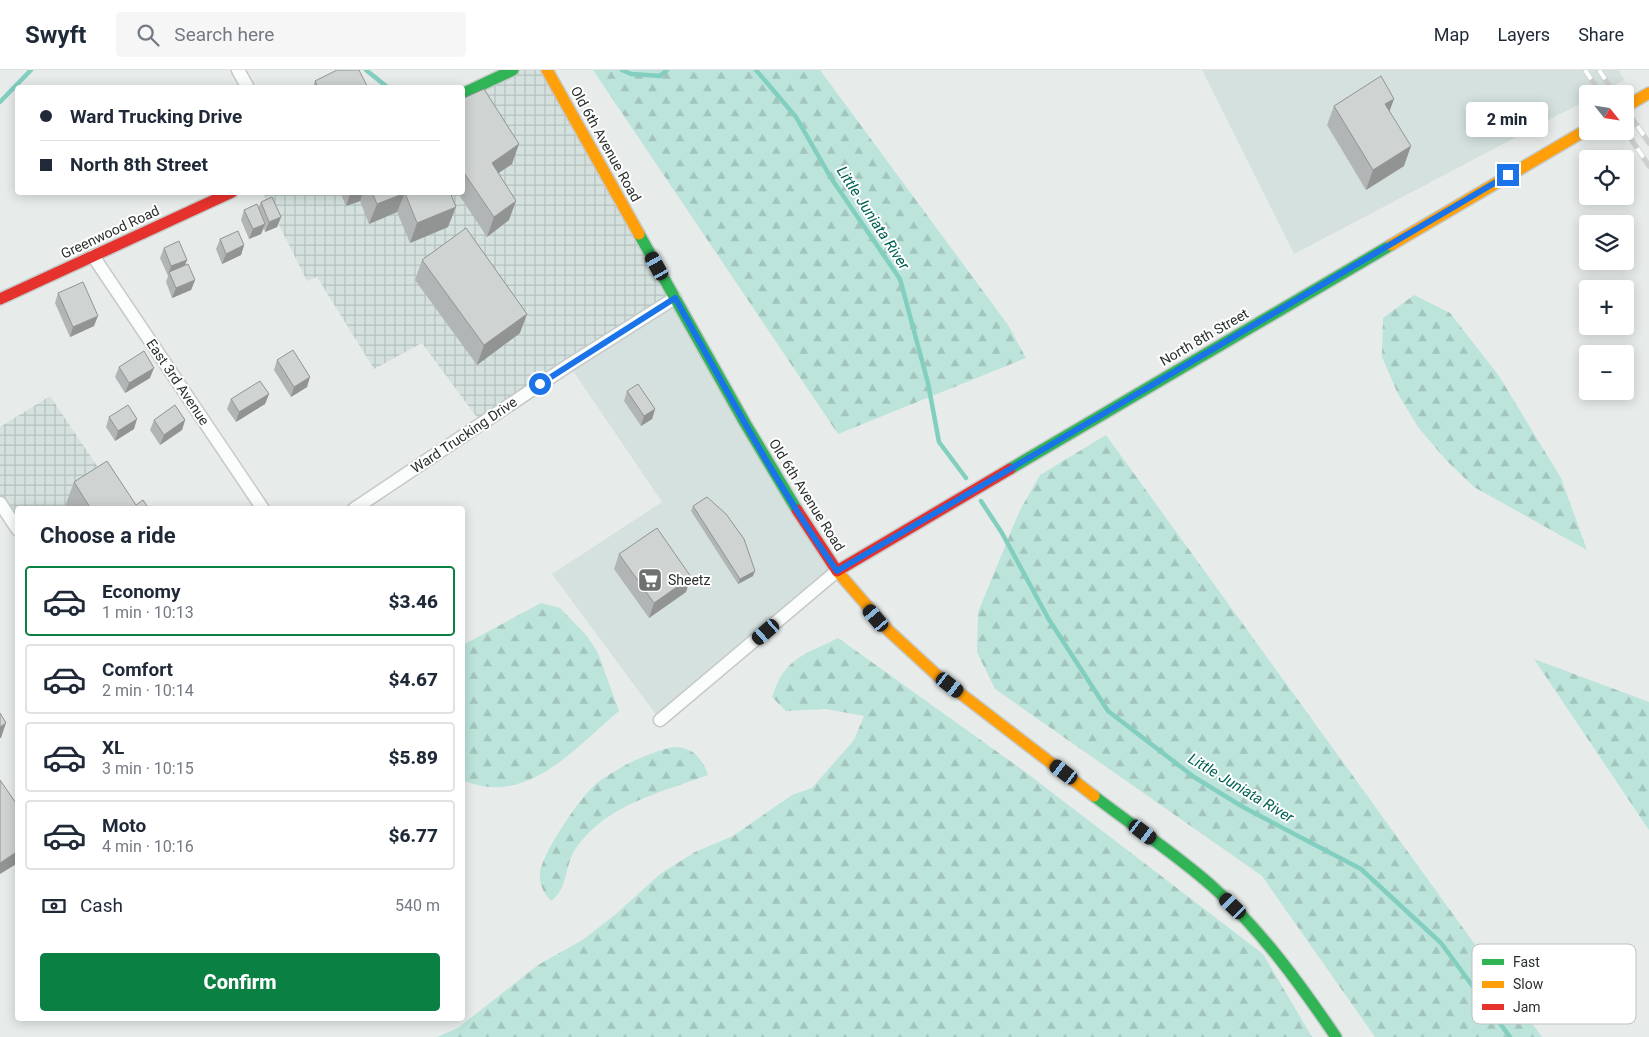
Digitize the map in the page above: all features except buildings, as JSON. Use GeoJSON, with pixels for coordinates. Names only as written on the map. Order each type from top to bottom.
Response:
{"type":"FeatureCollection","features":[{"type":"Feature","properties":{"kind":"main road"},"geometry":{"type":"LineString","coordinates":[[465,93],[493,82],[513,70]]}},
{"type":"Feature","properties":{"kind":"main road","name":"Old 6th Avenue Road"},"geometry":{"type":"LineString","coordinates":[[547,70],[746,423],[815,540],[837,571],[889,631],[939,677],[1212,886],[1243,915],[1271,948],[1297,980],[1336,1037]]}},
{"type":"Feature","properties":{"kind":"main road"},"geometry":{"type":"LineString","coordinates":[[1634,102],[1649,93]]}},
{"type":"Feature","properties":{"kind":"main road","name":"North 8th Street"},"geometry":{"type":"LineString","coordinates":[[837,571],[1579,134]]}},
{"type":"Feature","properties":{"kind":"main road","name":"Greenwood Road"},"geometry":{"type":"LineString","coordinates":[[0,299],[225,195]]}},
{"type":"Feature","properties":{"kind":"street"},"geometry":{"type":"LineString","coordinates":[[238,70],[246,85]]}},
{"type":"Feature","properties":{"kind":"street","name":"East 3rd Avenue"},"geometry":{"type":"LineString","coordinates":[[93,256],[261,506]]}},
{"type":"Feature","properties":{"kind":"street","name":"Ward Trucking Drive"},"geometry":{"type":"LineString","coordinates":[[358,506],[569,364],[675,298]]}},
{"type":"Feature","properties":{"kind":"street"},"geometry":{"type":"LineString","coordinates":[[0,503],[15,526]]}},
{"type":"Feature","properties":{"kind":"street"},"geometry":{"type":"LineString","coordinates":[[660,720],[837,571]]}},
{"type":"Feature","properties":{"kind":"shaded area"},"geometry":{"type":"Polygon","coordinates":[[[519,70],[544,70],[675,298],[481,423],[422,343],[374,369],[317,277],[307,281],[264,195],[465,195],[465,94],[519,70]]]}},
{"type":"Feature","properties":{"kind":"shaded area"},"geometry":{"type":"Polygon","coordinates":[[[1202,70],[1619,70],[1624,80],[1615,85],[1579,85],[1579,104],[1294,254],[1202,70]]]}},
{"type":"Feature","properties":{"kind":"shaded area"},"geometry":{"type":"Polygon","coordinates":[[[675,298],[836,578],[660,720],[552,574],[662,502],[569,365],[675,298]]]}},
{"type":"Feature","properties":{"kind":"shaded area"},"geometry":{"type":"Polygon","coordinates":[[[50,396],[124,506],[15,506],[15,527],[0,503],[0,427],[50,396]]]}},
{"type":"Feature","properties":{"kind":"green space"},"geometry":{"type":"Polygon","coordinates":[[[593,70],[820,70],[1008,325],[1026,358],[838,434],[593,70]]]}},
{"type":"Feature","properties":{"kind":"green space"},"geometry":{"type":"Polygon","coordinates":[[[1414,295],[1450,313],[1499,376],[1561,478],[1587,550],[1474,487],[1446,460],[1418,427],[1398,394],[1382,357],[1383,318],[1414,295]]]}},
{"type":"Feature","properties":{"kind":"green space"},"geometry":{"type":"Polygon","coordinates":[[[1106,435],[1475,944],[1472,944],[1472,1024],[1533,1024],[1542,1037],[1375,1037],[1262,876],[995,689],[977,652],[978,612],[1020,510],[1040,475],[1106,435]]]}},
{"type":"Feature","properties":{"kind":"green space"},"geometry":{"type":"Polygon","coordinates":[[[541,603],[560,608],[587,636],[598,653],[619,711],[567,756],[548,770],[528,780],[508,786],[486,787],[465,781],[465,644],[541,603]]]}},
{"type":"Feature","properties":{"kind":"green space"},"geometry":{"type":"Polygon","coordinates":[[[838,638],[1024,771],[1263,954],[1312,1037],[437,1037],[458,1028],[538,965],[584,939],[616,914],[660,874],[695,852],[733,836],[792,795],[812,788],[854,740],[864,716],[826,709],[786,711],[772,697],[783,673],[789,666],[805,654],[838,638]]]}},
{"type":"Feature","properties":{"kind":"green space"},"geometry":{"type":"Polygon","coordinates":[[[1534,659],[1649,702],[1649,830],[1534,659]]]}},
{"type":"Feature","properties":{"kind":"green space"},"geometry":{"type":"Polygon","coordinates":[[[673,747],[680,747],[695,754],[703,763],[708,775],[653,794],[619,810],[603,821],[576,848],[561,890],[551,901],[541,885],[540,874],[542,865],[554,840],[581,800],[597,783],[614,771],[633,761],[673,747]]]}},
{"type":"Feature","properties":{"kind":"waterway"},"geometry":{"type":"LineString","coordinates":[[16,85],[31,70]]}},
{"type":"Feature","properties":{"kind":"waterway"},"geometry":{"type":"LineString","coordinates":[[366,70],[385,85]]}},
{"type":"Feature","properties":{"kind":"waterway","name":"Little Juniata River"},"geometry":{"type":"LineString","coordinates":[[622,70],[631,74],[660,76],[667,70]]}},
{"type":"Feature","properties":{"kind":"waterway","name":"Little Juniata River"},"geometry":{"type":"LineString","coordinates":[[756,70],[796,117],[831,178],[900,279],[928,383],[939,442],[966,478]]}},
{"type":"Feature","properties":{"kind":"waterway"},"geometry":{"type":"LineString","coordinates":[[0,102],[15,87]]}},
{"type":"Feature","properties":{"kind":"waterway","name":"Little Juniata River"},"geometry":{"type":"LineString","coordinates":[[981,501],[1002,533],[1048,618],[1108,711],[1194,777],[1243,807],[1361,869],[1441,943],[1472,985]]}},
{"type":"Feature","properties":{"kind":"waterway","name":"Little Juniata River"},"geometry":{"type":"LineString","coordinates":[[1500,1024],[1510,1037]]}},
{"type":"Feature","properties":{"kind":"railway"},"geometry":{"type":"LineString","coordinates":[[1585,70],[1595,85]]}},
{"type":"Feature","properties":{"kind":"railway"},"geometry":{"type":"LineString","coordinates":[[1599,70],[1609,85]]}},
{"type":"Feature","properties":{"kind":"railway"},"geometry":{"type":"LineString","coordinates":[[1634,121],[1649,143]]}},
{"type":"Feature","properties":{"kind":"railway"},"geometry":{"type":"LineString","coordinates":[[1632,140],[1649,166]]}},
{"type":"Feature","properties":{"kind":"traffic: fast"},"geometry":{"type":"LineString","coordinates":[[465,93],[513,70]]}},
{"type":"Feature","properties":{"kind":"traffic: fast"},"geometry":{"type":"LineString","coordinates":[[639,234],[745,423],[797,510]]}},
{"type":"Feature","properties":{"kind":"traffic: fast"},"geometry":{"type":"LineString","coordinates":[[1010,469],[1391,245]]}},
{"type":"Feature","properties":{"kind":"traffic: fast"},"geometry":{"type":"LineString","coordinates":[[1094,796],[1184,863],[1231,904],[1264,939],[1336,1037]]}},
{"type":"Feature","properties":{"kind":"traffic: slow"},"geometry":{"type":"LineString","coordinates":[[547,70],[639,234]]}},
{"type":"Feature","properties":{"kind":"traffic: slow"},"geometry":{"type":"LineString","coordinates":[[1634,102],[1649,93]]}},
{"type":"Feature","properties":{"kind":"traffic: slow"},"geometry":{"type":"LineString","coordinates":[[1391,245],[1579,134]]}},
{"type":"Feature","properties":{"kind":"traffic: slow"},"geometry":{"type":"LineString","coordinates":[[837,571],[889,631],[939,677],[1094,796]]}},
{"type":"Feature","properties":{"kind":"traffic: jam"},"geometry":{"type":"LineString","coordinates":[[0,299],[225,195]]}},
{"type":"Feature","properties":{"kind":"traffic: jam"},"geometry":{"type":"LineString","coordinates":[[797,510],[837,571],[1010,469]]}},
{"type":"Feature","properties":{"kind":"place","name":"Sheetz"},"geometry":{"type":"Point","coordinates":[650,580]}},
{"type":"Feature","properties":{"kind":"route"},"geometry":{"type":"LineString","coordinates":[[540,384],[675,298],[815,540],[837,571],[1508,175]]}}]}
